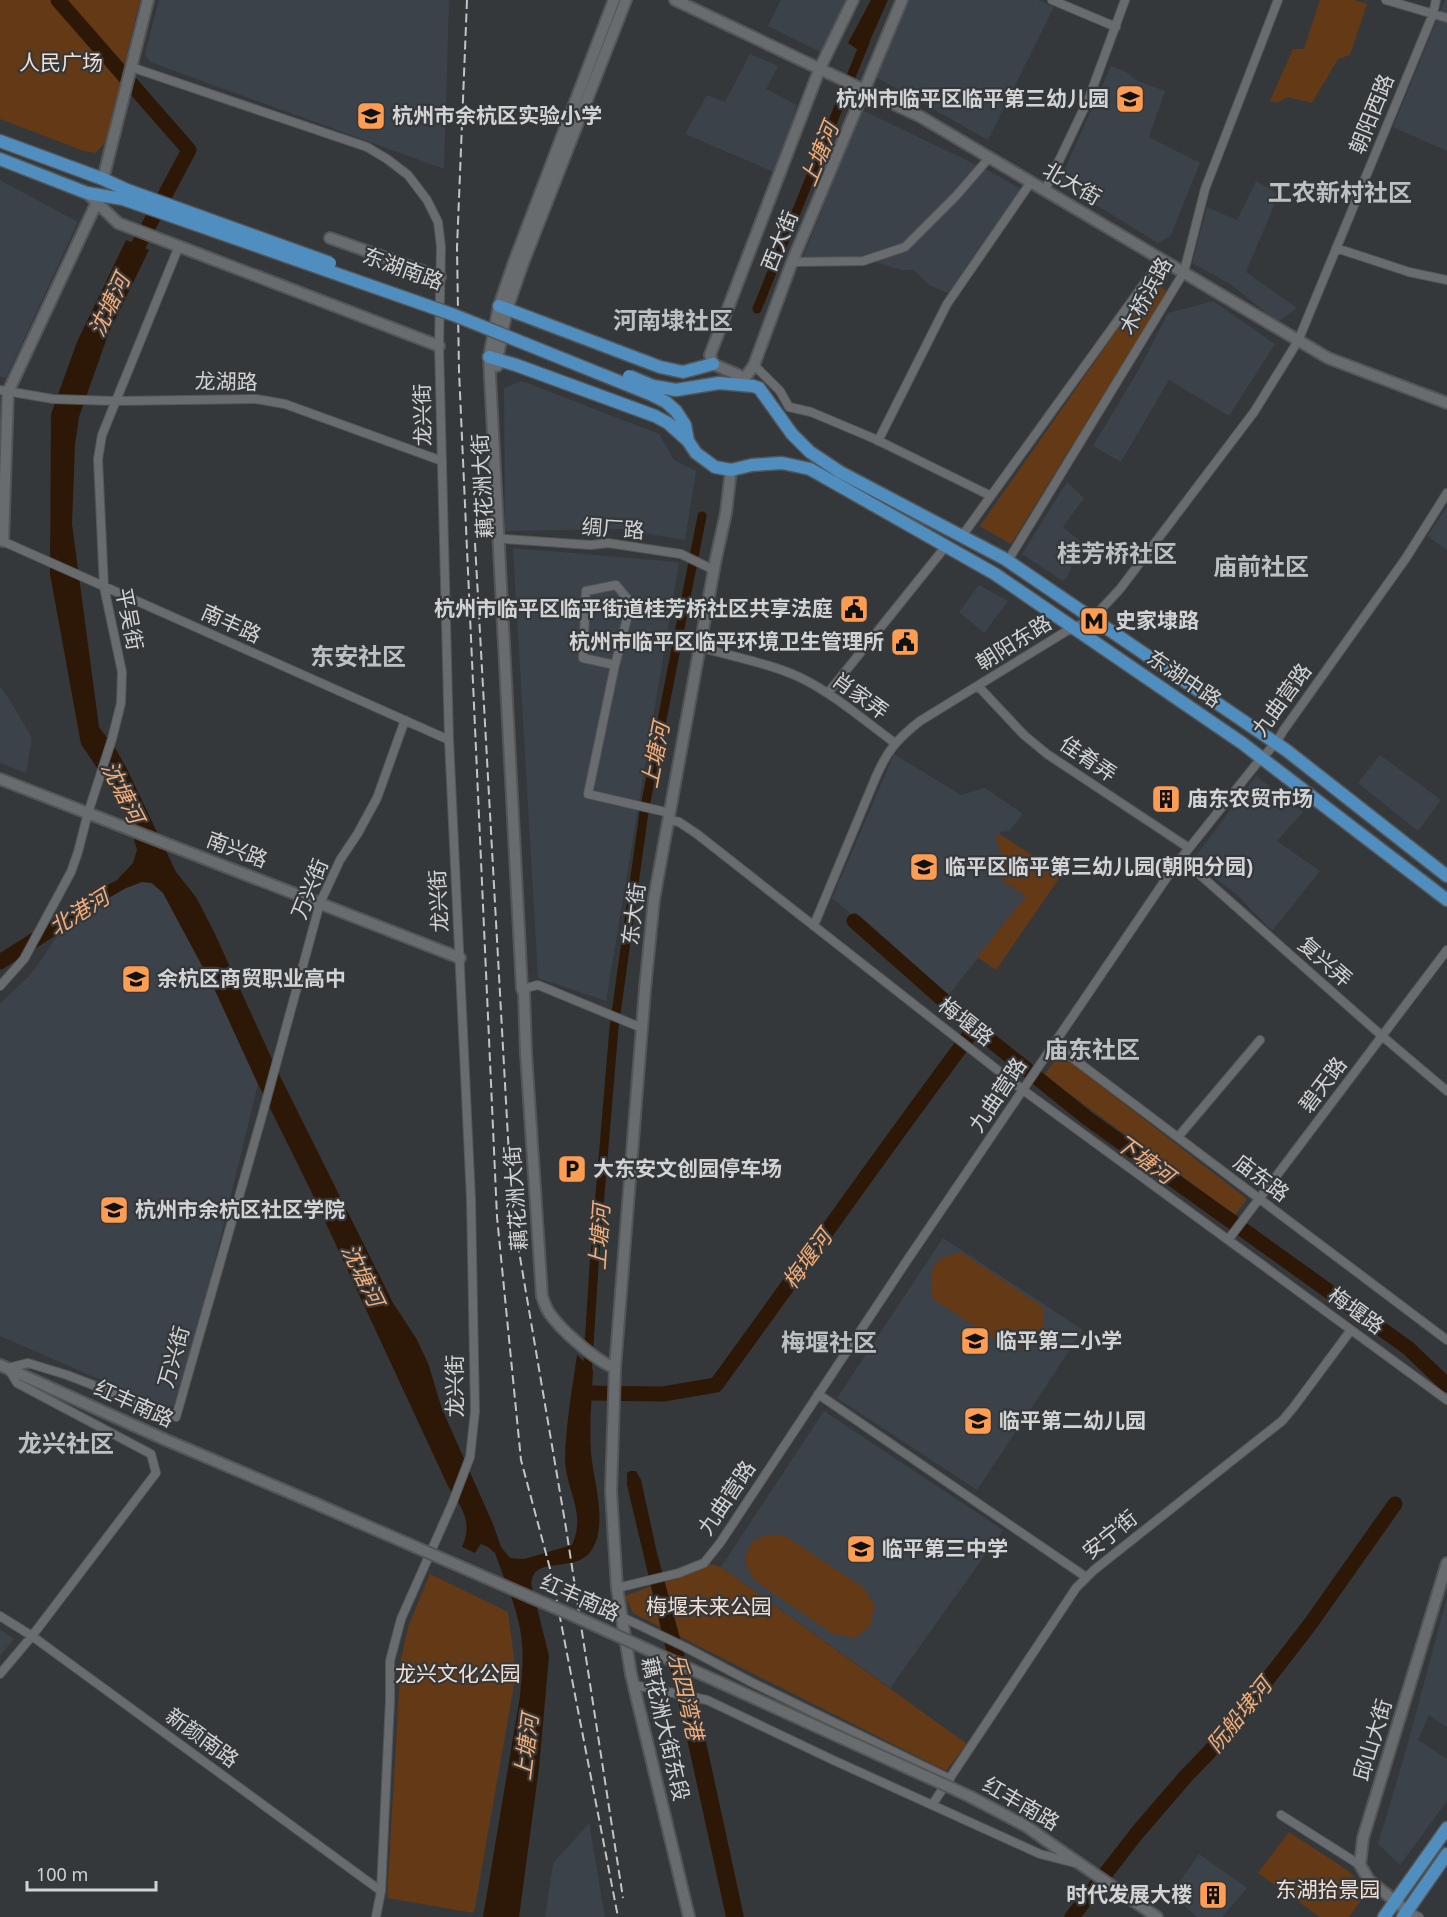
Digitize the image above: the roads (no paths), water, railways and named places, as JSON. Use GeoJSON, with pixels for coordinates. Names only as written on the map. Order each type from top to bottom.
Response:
{"type":"FeatureCollection","features":[{"type":"Feature","properties":{"kind":"main road","name":"东湖南路"},"geometry":{"type":"LineString","coordinates":[[0,141],[103,179],[125,195]]}},
{"type":"Feature","properties":{"kind":"main road","name":"东湖南路"},"geometry":{"type":"LineString","coordinates":[[0,159],[87,193],[125,195],[482,318],[651,390],[676,411],[685,425],[688,441]]}},
{"type":"Feature","properties":{"kind":"main road"},"geometry":{"type":"LineString","coordinates":[[503,308],[660,366],[683,372],[712,359]]}},
{"type":"Feature","properties":{"kind":"main road"},"geometry":{"type":"LineString","coordinates":[[493,358],[516,364],[655,416],[668,423],[688,441],[696,453],[715,467],[730,470]]}},
{"type":"Feature","properties":{"kind":"main road","name":"东湖南路"},"geometry":{"type":"LineString","coordinates":[[651,390],[676,390],[745,381]]}},
{"type":"Feature","properties":{"kind":"main road","name":"东湖中路"},"geometry":{"type":"LineString","coordinates":[[745,381],[759,388],[792,434],[810,452],[840,472],[1005,559],[1276,743],[1447,876]]}},
{"type":"Feature","properties":{"kind":"main road","name":"东湖中路"},"geometry":{"type":"LineString","coordinates":[[730,470],[752,465],[782,464],[810,469],[995,574],[1262,757],[1447,900]]}},
{"type":"Feature","properties":{"kind":"main road"},"geometry":{"type":"LineString","coordinates":[[1384,1917],[1447,1828]]}},
{"type":"Feature","properties":{"kind":"main road"},"geometry":{"type":"LineString","coordinates":[[1405,1914],[1447,1854]]}},
{"type":"Feature","properties":{"kind":"street"},"geometry":{"type":"LineString","coordinates":[[103,179],[148,0]]}},
{"type":"Feature","properties":{"kind":"street","name":"藕花洲大街"},"geometry":{"type":"LineString","coordinates":[[524,989],[493,358],[514,262],[614,0]]}},
{"type":"Feature","properties":{"kind":"street","name":"藕花洲大街"},"geometry":{"type":"LineString","coordinates":[[503,308],[626,0]]}},
{"type":"Feature","properties":{"kind":"street","name":"北大街"},"geometry":{"type":"LineString","coordinates":[[675,0],[921,117],[1328,358],[1447,403]]}},
{"type":"Feature","properties":{"kind":"street","name":"西大街"},"geometry":{"type":"LineString","coordinates":[[712,359],[820,68],[853,0]]}},
{"type":"Feature","properties":{"kind":"street","name":"西大街"},"geometry":{"type":"LineString","coordinates":[[745,381],[754,365],[792,262],[902,0]]}},
{"type":"Feature","properties":{"kind":"street"},"geometry":{"type":"LineString","coordinates":[[1052,0],[1116,27]]}},
{"type":"Feature","properties":{"kind":"street"},"geometry":{"type":"LineString","coordinates":[[1045,190],[1089,98],[1125,0]]}},
{"type":"Feature","properties":{"kind":"street","name":"木桥浜路"},"geometry":{"type":"LineString","coordinates":[[1012,554],[1184,272],[1205,189],[1278,0]]}},
{"type":"Feature","properties":{"kind":"street"},"geometry":{"type":"LineString","coordinates":[[1386,0],[1447,18]]}},
{"type":"Feature","properties":{"kind":"street","name":"朝阳西路"},"geometry":{"type":"LineString","coordinates":[[1298,340],[1437,0]]}},
{"type":"Feature","properties":{"kind":"street","name":"龙兴街"},"geometry":{"type":"LineString","coordinates":[[131,68],[367,147],[408,175],[427,200],[438,222],[441,247],[439,346],[449,740],[471,1211],[475,1411],[470,1457],[452,1504],[401,1619],[390,1661],[381,1891],[376,1917]]}},
{"type":"Feature","properties":{"kind":"street"},"geometry":{"type":"LineString","coordinates":[[792,262],[863,261],[905,247],[956,196],[989,158]]}},
{"type":"Feature","properties":{"kind":"street"},"geometry":{"type":"LineString","coordinates":[[879,441],[946,304],[1031,182]]}},
{"type":"Feature","properties":{"kind":"street"},"geometry":{"type":"LineString","coordinates":[[87,193],[118,223],[439,346]]}},
{"type":"Feature","properties":{"kind":"street"},"geometry":{"type":"LineString","coordinates":[[2,541],[4,391],[97,202]]}},
{"type":"Feature","properties":{"kind":"street"},"geometry":{"type":"LineString","coordinates":[[330,238],[440,277]]}},
{"type":"Feature","properties":{"kind":"street","name":"平吴街"},"geometry":{"type":"LineString","coordinates":[[0,986],[15,972],[28,952],[51,911],[78,852],[121,703],[122,672],[104,587],[99,459],[102,435],[177,245]]}},
{"type":"Feature","properties":{"kind":"street"},"geometry":{"type":"LineString","coordinates":[[1336,248],[1408,272],[1447,280]]}},
{"type":"Feature","properties":{"kind":"street"},"geometry":{"type":"LineString","coordinates":[[962,536],[1162,259]]}},
{"type":"Feature","properties":{"kind":"street","name":"朝阳东路"},"geometry":{"type":"LineString","coordinates":[[814,925],[874,779],[885,756],[895,743],[920,721],[1092,619],[1120,589],[1254,412],[1298,340]]}},
{"type":"Feature","properties":{"kind":"street","name":"藕花洲大街"},"geometry":{"type":"LineString","coordinates":[[493,358],[505,539],[526,1053],[542,1296],[548,1312],[574,1338],[604,1364],[615,1368]]}},
{"type":"Feature","properties":{"kind":"street"},"geometry":{"type":"LineString","coordinates":[[712,359],[745,381]]}},
{"type":"Feature","properties":{"kind":"street"},"geometry":{"type":"LineString","coordinates":[[754,365],[780,392],[789,407],[811,412],[879,441],[991,496]]}},
{"type":"Feature","properties":{"kind":"street","name":"龙湖路"},"geometry":{"type":"LineString","coordinates":[[4,391],[53,399],[116,401],[256,399],[285,404],[442,461]]}},
{"type":"Feature","properties":{"kind":"street","name":"东大街"},"geometry":{"type":"LineString","coordinates":[[615,1368],[654,899],[667,815],[726,513],[730,470]]}},
{"type":"Feature","properties":{"kind":"street","name":"九曲营路"},"geometry":{"type":"LineString","coordinates":[[617,1588],[679,1573],[704,1563],[720,1543],[1023,1089],[1181,858],[1262,757],[1276,743],[1282,731],[1406,558],[1447,493]]}},
{"type":"Feature","properties":{"kind":"street","name":"绸厂路"},"geometry":{"type":"LineString","coordinates":[[505,539],[591,545],[608,543],[629,546],[681,554],[714,570]]}},
{"type":"Feature","properties":{"kind":"street","name":"南丰路"},"geometry":{"type":"LineString","coordinates":[[2,541],[449,740]]}},
{"type":"Feature","properties":{"kind":"street"},"geometry":{"type":"LineString","coordinates":[[828,693],[946,546]]}},
{"type":"Feature","properties":{"kind":"street"},"geometry":{"type":"LineString","coordinates":[[616,585],[631,603],[615,665],[583,658],[586,591],[616,585]]}},
{"type":"Feature","properties":{"kind":"street","name":"肖家弄"},"geometry":{"type":"LineString","coordinates":[[700,647],[805,679],[828,693],[895,743]]}},
{"type":"Feature","properties":{"kind":"street","name":"梅堰路"},"geometry":{"type":"LineString","coordinates":[[615,665],[588,794],[667,815],[697,834],[1023,1089],[1447,1400]]}},
{"type":"Feature","properties":{"kind":"street","name":"佳肴弄"},"geometry":{"type":"LineString","coordinates":[[978,686],[1024,735],[1047,754],[1189,848]]}},
{"type":"Feature","properties":{"kind":"street","name":"万兴街"},"geometry":{"type":"LineString","coordinates":[[4,1366],[27,1363],[67,1375],[176,1417],[320,903],[340,860],[377,798],[405,720]]}},
{"type":"Feature","properties":{"kind":"street","name":"南兴路"},"geometry":{"type":"LineString","coordinates":[[0,779],[460,958]]}},
{"type":"Feature","properties":{"kind":"street","name":"复兴弄"},"geometry":{"type":"LineString","coordinates":[[1181,858],[1382,1036],[1447,1090]]}},
{"type":"Feature","properties":{"kind":"street","name":"碧天路"},"geometry":{"type":"LineString","coordinates":[[1228,1240],[1447,950]]}},
{"type":"Feature","properties":{"kind":"street"},"geometry":{"type":"LineString","coordinates":[[524,989],[538,985],[642,1028]]}},
{"type":"Feature","properties":{"kind":"street"},"geometry":{"type":"LineString","coordinates":[[1178,1137],[1260,1040]]}},
{"type":"Feature","properties":{"kind":"street","name":"庙东路"},"geometry":{"type":"LineString","coordinates":[[1053,1046],[1178,1137],[1257,1202],[1447,1340]]}},
{"type":"Feature","properties":{"kind":"street","name":"安宁街"},"geometry":{"type":"LineString","coordinates":[[932,1805],[1076,1588],[1086,1577],[1282,1421],[1351,1330]]}},
{"type":"Feature","properties":{"kind":"street"},"geometry":{"type":"LineString","coordinates":[[0,1674],[32,1636],[156,1473],[151,1454],[17,1383],[4,1366]]}},
{"type":"Feature","properties":{"kind":"street","name":"红丰南路"},"geometry":{"type":"LineString","coordinates":[[4,1366],[156,1435],[574,1616],[969,1796],[1026,1826],[1157,1917]]}},
{"type":"Feature","properties":{"kind":"street","name":"藕花洲大街东段"},"geometry":{"type":"LineString","coordinates":[[615,1368],[611,1491],[617,1588],[634,1685],[689,1917]]}},
{"type":"Feature","properties":{"kind":"street"},"geometry":{"type":"LineString","coordinates":[[818,1394],[1086,1577]]}},
{"type":"Feature","properties":{"kind":"street","name":"邱山大街"},"geometry":{"type":"LineString","coordinates":[[1360,1865],[1363,1838],[1447,1563]]}},
{"type":"Feature","properties":{"kind":"street","name":"新颜南路"},"geometry":{"type":"LineString","coordinates":[[0,1616],[32,1636],[381,1891]]}},
{"type":"Feature","properties":{"kind":"street"},"geometry":{"type":"LineString","coordinates":[[622,1617],[950,1779]]}},
{"type":"Feature","properties":{"kind":"street"},"geometry":{"type":"LineString","coordinates":[[634,1685],[707,1700],[1040,1854],[1083,1865]]}},
{"type":"Feature","properties":{"kind":"street"},"geometry":{"type":"LineString","coordinates":[[1281,1815],[1360,1865],[1368,1880],[1396,1902],[1405,1914],[1419,1917]]}},
{"type":"Feature","properties":{"kind":"water"},"geometry":{"type":"Polygon","coordinates":[[[871,0],[888,0],[864,54],[848,43],[871,0]]]}},
{"type":"Feature","properties":{"kind":"water"},"geometry":{"type":"Polygon","coordinates":[[[126,240],[149,250],[109,332],[79,417],[75,445],[72,524],[99,727],[117,751],[128,771],[176,872],[196,897],[276,1068],[393,1303],[416,1338],[428,1363],[442,1409],[501,1547],[510,1558],[524,1559],[572,1545],[577,1522],[565,1458],[577,1355],[593,1370],[590,1442],[599,1516],[596,1540],[585,1557],[578,1561],[545,1567],[533,1575],[531,1583],[549,1656],[539,1768],[519,1917],[483,1917],[520,1696],[523,1663],[521,1632],[512,1598],[495,1553],[481,1544],[475,1553],[462,1547],[467,1529],[461,1506],[447,1484],[213,986],[163,893],[152,883],[142,882],[126,888],[67,922],[79,900],[117,880],[133,863],[137,850],[126,811],[81,744],[50,574],[51,414],[77,342],[126,240]]]}},
{"type":"Feature","properties":{"kind":"water","name":"乐四湾港"},"geometry":{"type":"Polygon","coordinates":[[[636,1471],[641,1480],[657,1553],[698,1705],[744,1917],[726,1917],[627,1485],[627,1473],[636,1471]]]}},
{"type":"Feature","properties":{"kind":"water"},"geometry":{"type":"Polygon","coordinates":[[[1085,1891],[1093,1897],[1079,1917],[1066,1917],[1085,1891]]]}},
{"type":"Feature","properties":{"kind":"waterway","name":"沈塘河"},"geometry":{"type":"LineString","coordinates":[[58,0],[189,150],[129,263]]}},
{"type":"Feature","properties":{"kind":"waterway","name":"上塘河"},"geometry":{"type":"LineString","coordinates":[[757,309],[865,42]]}},
{"type":"Feature","properties":{"kind":"waterway","name":"上塘河"},"geometry":{"type":"LineString","coordinates":[[587,1377],[614,1028],[644,812],[702,516]]}},
{"type":"Feature","properties":{"kind":"waterway","name":"北港河"},"geometry":{"type":"LineString","coordinates":[[0,962],[85,908]]}},
{"type":"Feature","properties":{"kind":"waterway","name":"下塘河"},"geometry":{"type":"LineString","coordinates":[[854,921],[975,1028],[1087,1118],[1408,1348],[1447,1385]]}},
{"type":"Feature","properties":{"kind":"waterway","name":"梅堰河"},"geometry":{"type":"LineString","coordinates":[[586,1393],[663,1394],[716,1385],[975,1028]]}},
{"type":"Feature","properties":{"kind":"waterway","name":"阮船埭河"},"geometry":{"type":"LineString","coordinates":[[1072,1917],[1137,1833],[1220,1741],[1311,1623],[1395,1504]]}},
{"type":"Feature","properties":{"kind":"railway"},"geometry":{"type":"LineString","coordinates":[[467,0],[457,248],[459,371],[497,1217],[521,1460],[552,1576],[618,1917]]}},
{"type":"Feature","properties":{"kind":"railway"},"geometry":{"type":"LineString","coordinates":[[475,543],[512,1210],[566,1528],[623,1898]]}},
{"type":"Feature","properties":{"kind":"place","name":"杭州市临平区临平第三幼儿园"},"geometry":{"type":"Point","coordinates":[1130,99]}},
{"type":"Feature","properties":{"kind":"place","name":"杭州市余杭区实验小学"},"geometry":{"type":"Point","coordinates":[371,116]}},
{"type":"Feature","properties":{"kind":"place","name":"杭州市临平区临平街道桂芳桥社区共享法庭"},"geometry":{"type":"Point","coordinates":[854,609]}},
{"type":"Feature","properties":{"kind":"place","name":"史家埭路"},"geometry":{"type":"Point","coordinates":[1094,621]}},
{"type":"Feature","properties":{"kind":"place","name":"杭州市临平区临平环境卫生管理所"},"geometry":{"type":"Point","coordinates":[905,642]}},
{"type":"Feature","properties":{"kind":"place","name":"庙东农贸市场"},"geometry":{"type":"Point","coordinates":[1166,799]}},
{"type":"Feature","properties":{"kind":"place","name":"临平区临平第三幼儿园(朝阳分园)"},"geometry":{"type":"Point","coordinates":[924,867]}},
{"type":"Feature","properties":{"kind":"place","name":"余杭区商贸职业高中"},"geometry":{"type":"Point","coordinates":[136,979]}},
{"type":"Feature","properties":{"kind":"place","name":"大东安文创园停车场"},"geometry":{"type":"Point","coordinates":[572,1169]}},
{"type":"Feature","properties":{"kind":"place","name":"杭州市余杭区社区学院"},"geometry":{"type":"Point","coordinates":[114,1210]}},
{"type":"Feature","properties":{"kind":"place","name":"临平第二小学"},"geometry":{"type":"Point","coordinates":[975,1341]}},
{"type":"Feature","properties":{"kind":"place","name":"临平第二幼儿园"},"geometry":{"type":"Point","coordinates":[978,1421]}},
{"type":"Feature","properties":{"kind":"place","name":"临平第三中学"},"geometry":{"type":"Point","coordinates":[861,1549]}},
{"type":"Feature","properties":{"kind":"place","name":"时代发展大楼"},"geometry":{"type":"Point","coordinates":[1213,1895]}},
{"type":"Feature","properties":{"kind":"district","name":"工农新村社区"},"geometry":{"type":"Point","coordinates":[1340,193]}},
{"type":"Feature","properties":{"kind":"district","name":"河南埭社区"},"geometry":{"type":"Point","coordinates":[673,321]}},
{"type":"Feature","properties":{"kind":"district","name":"桂芳桥社区"},"geometry":{"type":"Point","coordinates":[1117,554]}},
{"type":"Feature","properties":{"kind":"district","name":"庙前社区"},"geometry":{"type":"Point","coordinates":[1261,567]}},
{"type":"Feature","properties":{"kind":"district","name":"东安社区"},"geometry":{"type":"Point","coordinates":[358,657]}},
{"type":"Feature","properties":{"kind":"district","name":"庙东社区"},"geometry":{"type":"Point","coordinates":[1092,1050]}},
{"type":"Feature","properties":{"kind":"district","name":"梅堰社区"},"geometry":{"type":"Point","coordinates":[829,1343]}},
{"type":"Feature","properties":{"kind":"district","name":"龙兴社区"},"geometry":{"type":"Point","coordinates":[66,1444]}},
{"type":"Feature","properties":{"kind":"park label","name":"人民广场"},"geometry":{"type":"Point","coordinates":[61,63]}},
{"type":"Feature","properties":{"kind":"park label","name":"梅堰未来公园"},"geometry":{"type":"Point","coordinates":[709,1607]}},
{"type":"Feature","properties":{"kind":"park label","name":"龙兴文化公园"},"geometry":{"type":"Point","coordinates":[458,1674]}},
{"type":"Feature","properties":{"kind":"park label","name":"东湖拾景园"},"geometry":{"type":"Point","coordinates":[1328,1890]}}]}
